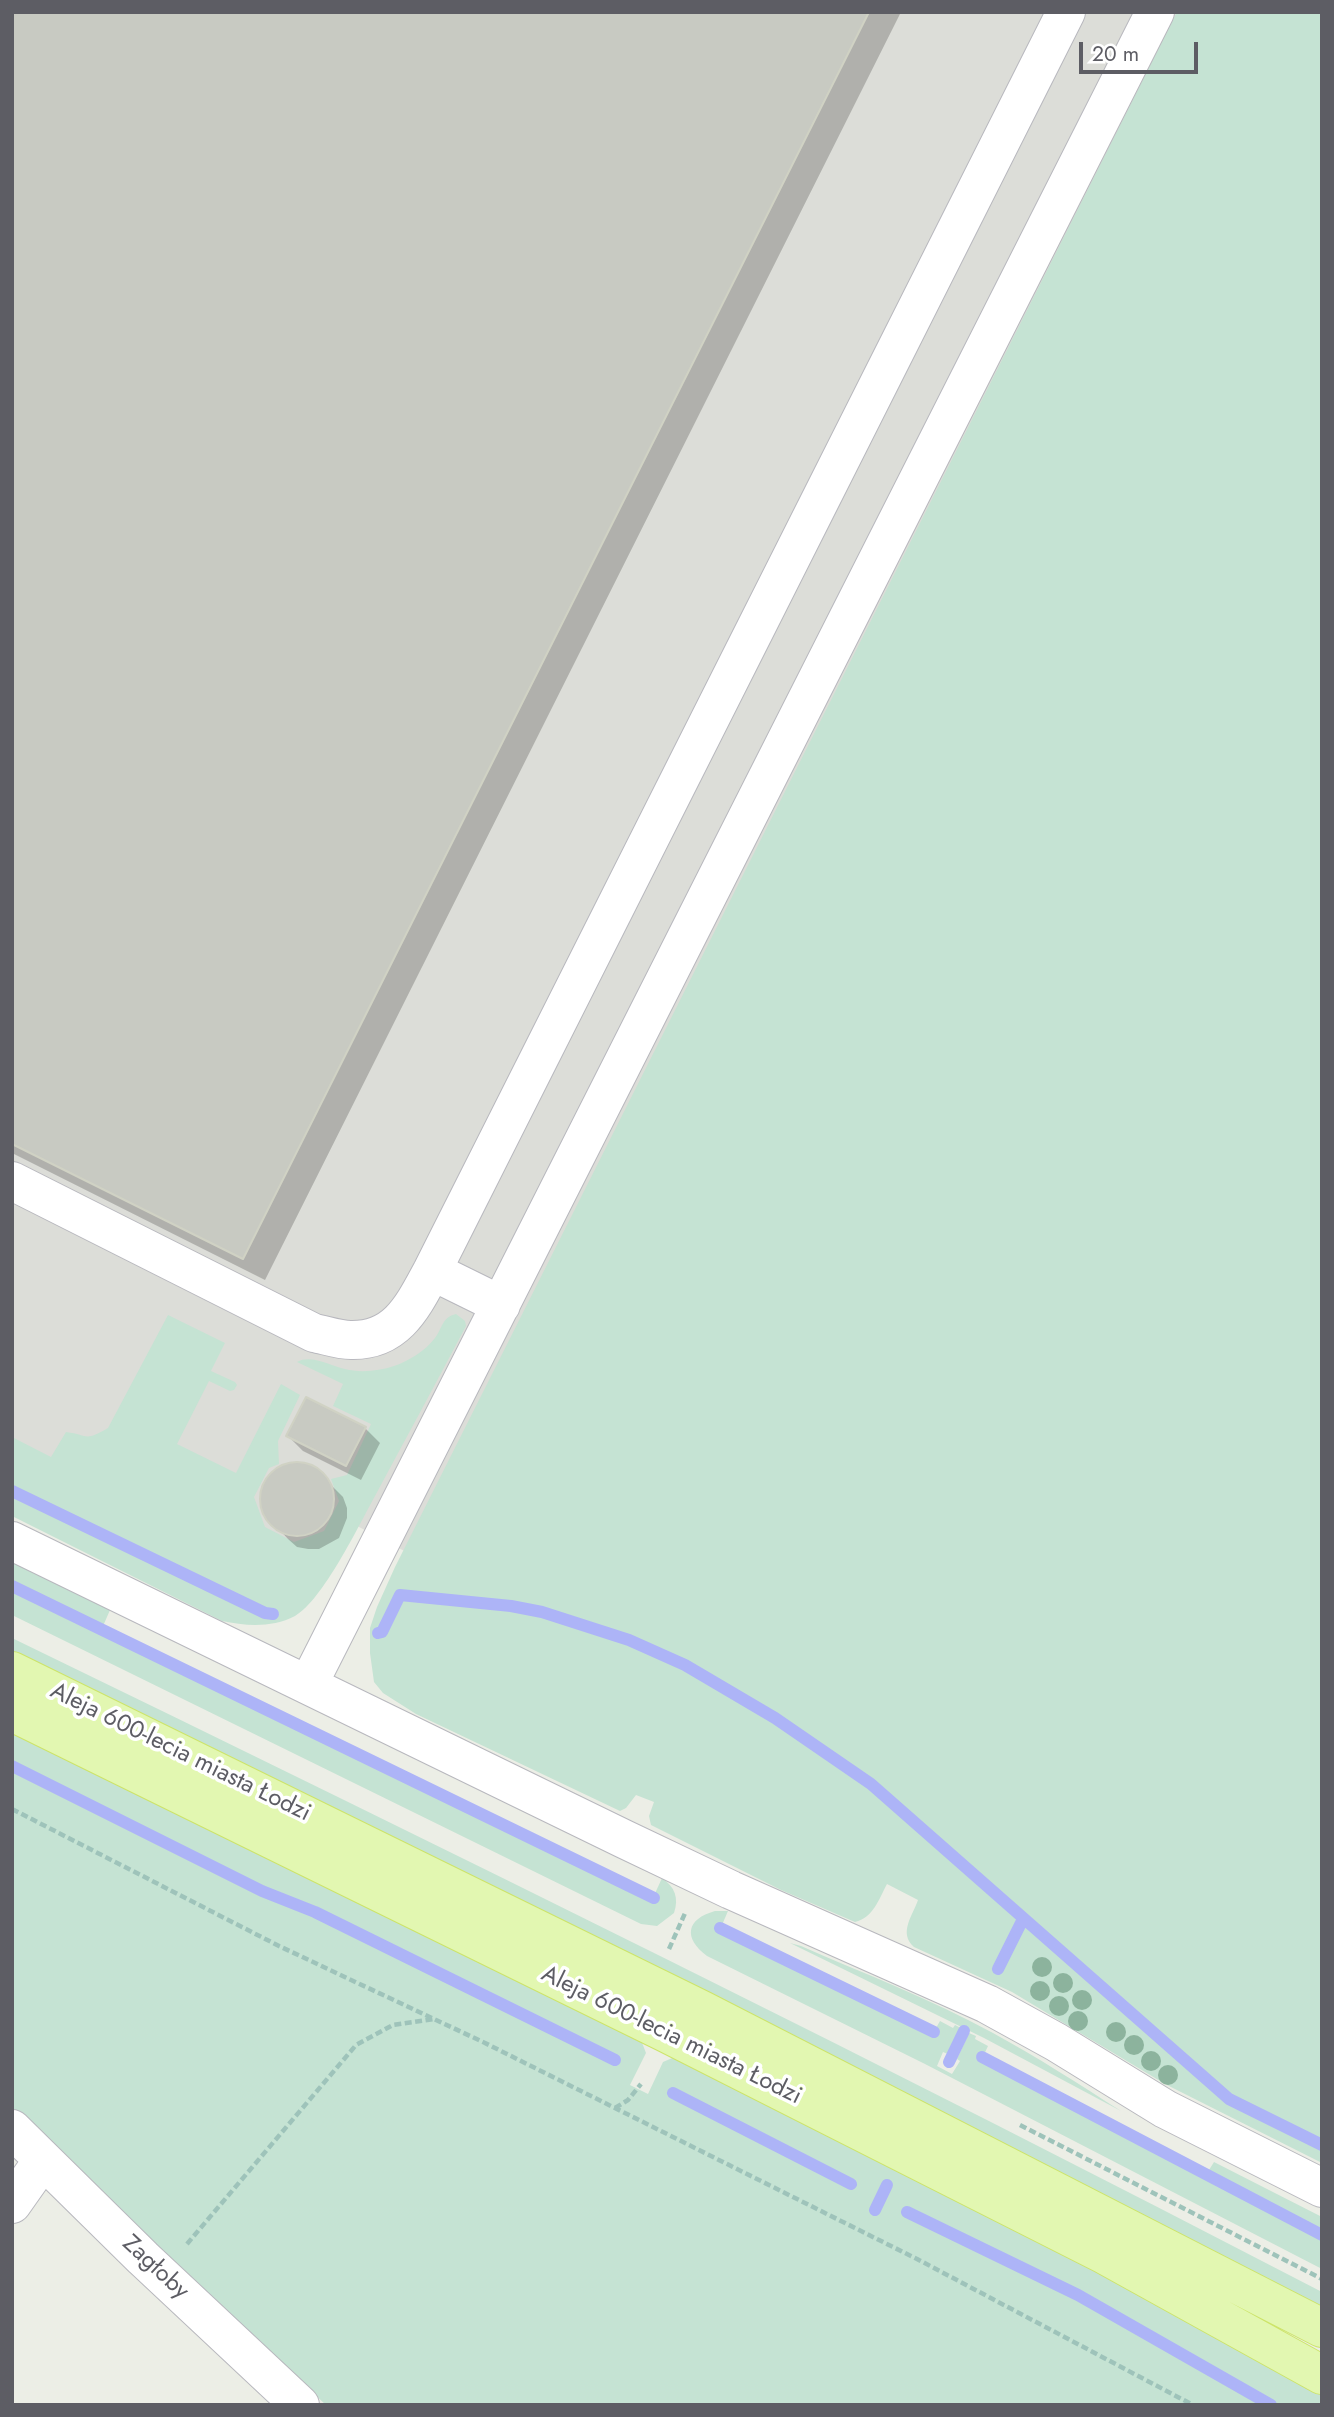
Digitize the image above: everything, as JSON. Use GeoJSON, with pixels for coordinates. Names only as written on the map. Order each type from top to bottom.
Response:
{"type":"FeatureCollection","features":[{"type":"Feature","properties":{"kind":"main road","name":"Aleja 600-lecia miasta Łodzi"},"geometry":{"type":"LineString","coordinates":[[12,1671],[702,2010],[1322,2328]]}},
{"type":"Feature","properties":{"kind":"main road","name":"Aleja 600-lecia miasta Łodzi"},"geometry":{"type":"LineString","coordinates":[[12,1713],[666,2032],[1105,2255],[1322,2375]]}},
{"type":"Feature","properties":{"kind":"street"},"geometry":{"type":"LineString","coordinates":[[12,1181],[314,1333],[350,1340],[378,1337],[408,1315],[1066,12]]}},
{"type":"Feature","properties":{"kind":"street"},"geometry":{"type":"LineString","coordinates":[[308,1685],[1155,12]]}},
{"type":"Feature","properties":{"kind":"street"},"geometry":{"type":"LineString","coordinates":[[432,1271],[501,1305]]}},
{"type":"Feature","properties":{"kind":"street"},"geometry":{"type":"LineString","coordinates":[[12,1541],[731,1890],[987,2004],[1056,2042],[1165,2109],[1322,2188]]}},
{"type":"Feature","properties":{"kind":"street","name":"Zagłoby"},"geometry":{"type":"LineString","coordinates":[[12,2129],[300,2405]]}},
{"type":"Feature","properties":{"kind":"street"},"geometry":{"type":"LineString","coordinates":[[12,2204],[43,2160]]}},
{"type":"Feature","properties":{"kind":"path"},"geometry":{"type":"LineString","coordinates":[[12,1809],[279,1946],[435,2019],[917,2259],[1193,2405]]}},
{"type":"Feature","properties":{"kind":"path"},"geometry":{"type":"LineString","coordinates":[[161,2274],[356,2045],[393,2025],[435,2019]]}},
{"type":"Feature","properties":{"kind":"path"},"geometry":{"type":"LineString","coordinates":[[615,2108],[628,2100],[641,2084]]}},
{"type":"Feature","properties":{"kind":"shaded area"},"geometry":{"type":"Polygon","coordinates":[[[12,12],[1206,12],[427,1563],[344,1519],[329,1548],[12,1505],[12,12]]]}},
{"type":"Feature","properties":{"kind":"green space"},"geometry":{"type":"Polygon","coordinates":[[[1177,12],[1322,12],[1322,2163],[1165,2084],[1012,1992],[914,1947],[909,1942],[907,1930],[918,1900],[887,1884],[871,1912],[855,1922],[781,1890],[651,1825],[649,1816],[654,1802],[636,1795],[626,1808],[620,1811],[416,1714],[383,1693],[374,1682],[370,1653],[370,1628],[395,1567],[1177,12]]]}},
{"type":"Feature","properties":{"kind":"green space"},"geometry":{"type":"Polygon","coordinates":[[[456,1314],[465,1321],[466,1326],[340,1561],[317,1595],[295,1616],[286,1620],[259,1625],[222,1621],[12,1516],[12,1437],[51,1457],[66,1432],[90,1436],[108,1428],[168,1315],[225,1343],[211,1371],[237,1385],[230,1391],[209,1381],[177,1444],[236,1473],[281,1384],[300,1395],[278,1441],[279,1464],[269,1468],[254,1497],[265,1527],[294,1542],[324,1531],[339,1501],[331,1479],[347,1475],[371,1424],[333,1406],[343,1384],[297,1362],[315,1360],[357,1371],[388,1368],[422,1351],[451,1316],[456,1314]]]}},
{"type":"Feature","properties":{"kind":"green space"},"geometry":{"type":"Polygon","coordinates":[[[12,1560],[110,1610],[100,1633],[652,1900],[662,1878],[675,1893],[674,1913],[657,1926],[641,1924],[12,1615],[12,1560]]]}},
{"type":"Feature","properties":{"kind":"green space"},"geometry":{"type":"Polygon","coordinates":[[[12,1638],[669,1960],[1159,2208],[1322,2292],[1322,2307],[741,2009],[12,1652],[12,1638]]]}},
{"type":"Feature","properties":{"kind":"green space"},"geometry":{"type":"Polygon","coordinates":[[[12,1731],[641,2040],[646,2053],[630,2085],[648,2094],[663,2062],[677,2056],[1052,2245],[1322,2394],[1322,2405],[326,2405],[12,2111],[12,1731]]]}},
{"type":"Feature","properties":{"kind":"green space"},"geometry":{"type":"Polygon","coordinates":[[[715,1911],[728,1911],[719,1932],[932,2035],[940,2021],[953,2028],[955,2025],[961,2028],[948,2054],[943,2052],[937,2066],[952,2074],[960,2061],[957,2059],[969,2033],[988,2046],[981,2061],[1204,2178],[1214,2162],[1322,2217],[1322,2269],[925,2064],[707,1956],[694,1942],[691,1930],[698,1919],[715,1911]]]}},
{"type":"Feature","properties":{"kind":"green space"},"geometry":{"type":"Polygon","coordinates":[[[790,1943],[898,1987],[970,2021],[1042,2061],[1121,2111],[984,2038],[790,1943]]]}},
{"type":"Feature","properties":{"kind":"building"},"geometry":{"type":"Polygon","coordinates":[[[12,12],[869,12],[243,1259],[12,1144],[12,12]]]}},
{"type":"Feature","properties":{"kind":"building"},"geometry":{"type":"Polygon","coordinates":[[[306,1397],[366,1427],[346,1466],[286,1436],[306,1397]]]}},
{"type":"Feature","properties":{"kind":"building"},"geometry":{"type":"Polygon","coordinates":[[[297,1462],[311,1465],[323,1473],[331,1485],[334,1499],[331,1513],[323,1525],[311,1533],[297,1536],[283,1533],[271,1525],[263,1513],[260,1499],[263,1485],[271,1473],[283,1465],[297,1462]]]}},
{"type":"Feature","properties":{"kind":"waterway"},"geometry":{"type":"LineString","coordinates":[[12,1491],[265,1613],[273,1614]]}},
{"type":"Feature","properties":{"kind":"waterway"},"geometry":{"type":"LineString","coordinates":[[12,1586],[654,1898]]}},
{"type":"Feature","properties":{"kind":"waterway"},"geometry":{"type":"LineString","coordinates":[[378,1633],[382,1632],[400,1595],[511,1606],[542,1612],[629,1640],[685,1665],[775,1718],[871,1784],[1229,2099],[1322,2145]]}},
{"type":"Feature","properties":{"kind":"waterway"},"geometry":{"type":"LineString","coordinates":[[12,1766],[262,1891],[315,1912],[615,2060]]}},
{"type":"Feature","properties":{"kind":"waterway"},"geometry":{"type":"LineString","coordinates":[[998,1969],[1023,1919]]}},
{"type":"Feature","properties":{"kind":"waterway"},"geometry":{"type":"LineString","coordinates":[[720,1928],[934,2032]]}},
{"type":"Feature","properties":{"kind":"waterway"},"geometry":{"type":"LineString","coordinates":[[949,2062],[964,2031]]}},
{"type":"Feature","properties":{"kind":"waterway"},"geometry":{"type":"LineString","coordinates":[[982,2057],[1322,2235]]}},
{"type":"Feature","properties":{"kind":"waterway"},"geometry":{"type":"LineString","coordinates":[[673,2093],[851,2184]]}},
{"type":"Feature","properties":{"kind":"waterway"},"geometry":{"type":"LineString","coordinates":[[875,2210],[887,2185]]}},
{"type":"Feature","properties":{"kind":"waterway"},"geometry":{"type":"LineString","coordinates":[[907,2212],[1078,2295],[1271,2405]]}}]}
